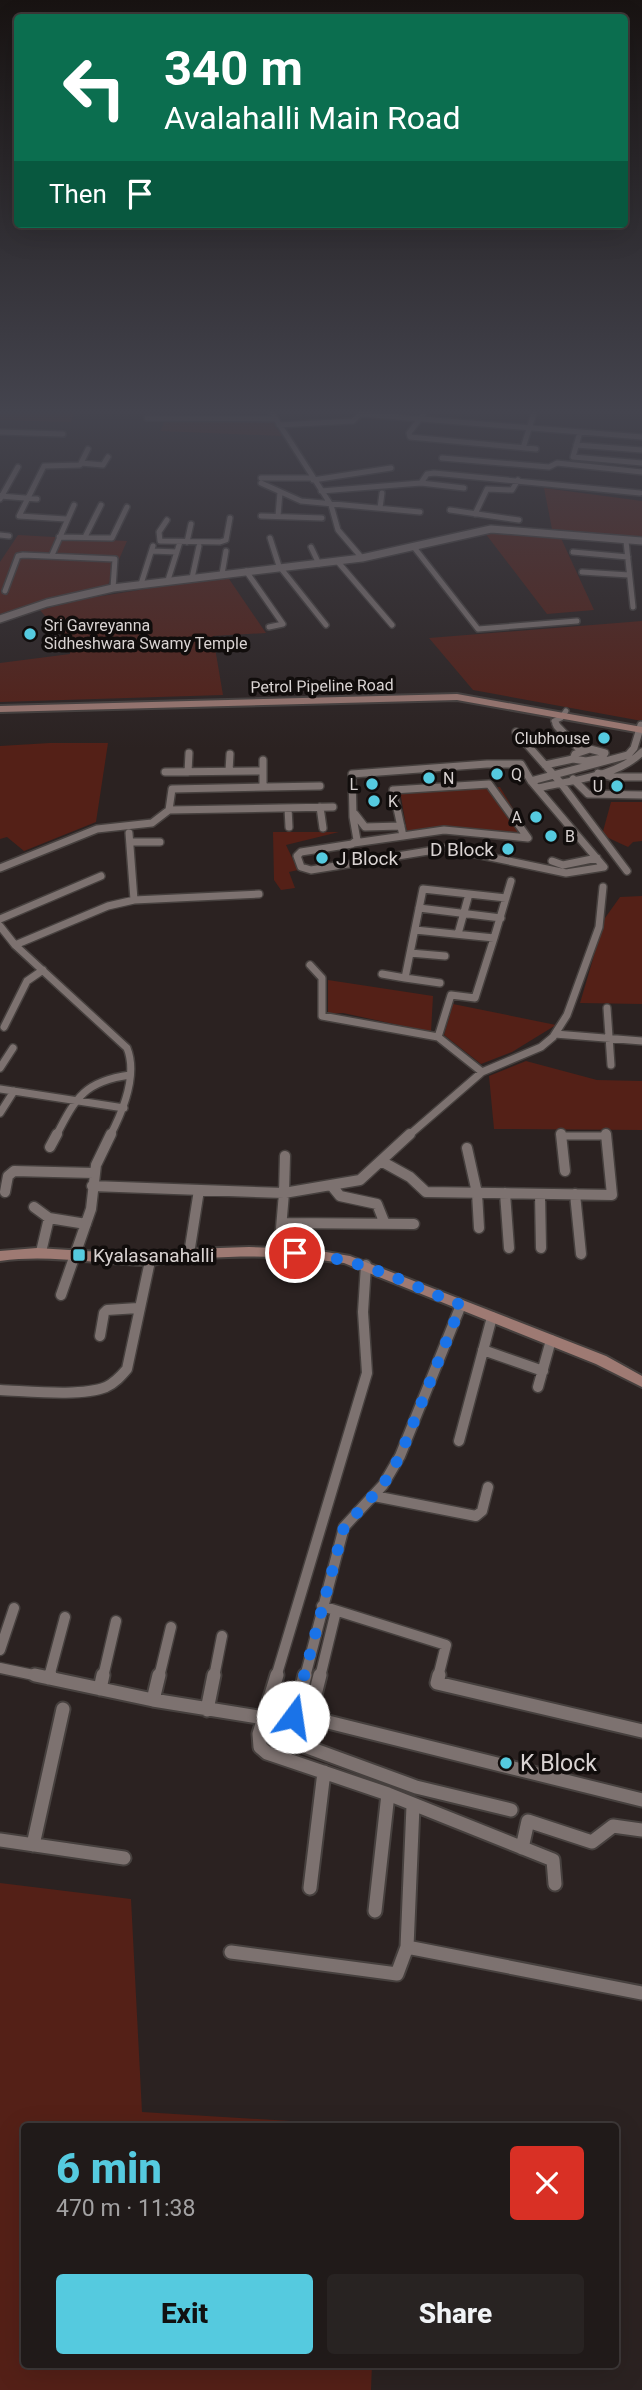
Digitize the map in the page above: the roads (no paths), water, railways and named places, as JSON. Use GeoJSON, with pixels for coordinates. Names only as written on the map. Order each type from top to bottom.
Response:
{"type":"FeatureCollection","features":[{"type":"Feature","properties":{"kind":"main road","name":"Petrol Pipeline Road"},"geometry":{"type":"LineString","coordinates":[[0,707],[127,702],[457,697],[641,728]]}},
{"type":"Feature","properties":{"kind":"main road"},"geometry":{"type":"LineString","coordinates":[[0,1256],[41,1252],[150,1261],[188,1254],[279,1252],[326,1255],[366,1265],[601,1360],[642,1382]]}},
{"type":"Feature","properties":{"kind":"street"},"geometry":{"type":"LineString","coordinates":[[52,555],[64,525]]}},
{"type":"Feature","properties":{"kind":"street"},"geometry":{"type":"LineString","coordinates":[[85,537],[91,525]]}},
{"type":"Feature","properties":{"kind":"street"},"geometry":{"type":"LineString","coordinates":[[59,537],[112,538],[119,525]]}},
{"type":"Feature","properties":{"kind":"street"},"geometry":{"type":"LineString","coordinates":[[163,525],[158,540],[183,542],[226,540],[229,525]]}},
{"type":"Feature","properties":{"kind":"street"},"geometry":{"type":"LineString","coordinates":[[168,580],[177,552],[191,525]]}},
{"type":"Feature","properties":{"kind":"street"},"geometry":{"type":"LineString","coordinates":[[336,525],[362,558]]}},
{"type":"Feature","properties":{"kind":"street"},"geometry":{"type":"LineString","coordinates":[[0,619],[47,603],[113,588],[279,566],[338,562],[501,528],[642,541]]}},
{"type":"Feature","properties":{"kind":"street"},"geometry":{"type":"LineString","coordinates":[[0,535],[9,536]]}},
{"type":"Feature","properties":{"kind":"street"},"geometry":{"type":"LineString","coordinates":[[270,538],[279,566],[326,625]]}},
{"type":"Feature","properties":{"kind":"street"},"geometry":{"type":"LineString","coordinates":[[626,541],[633,607]]}},
{"type":"Feature","properties":{"kind":"street"},"geometry":{"type":"LineString","coordinates":[[192,578],[199,546]]}},
{"type":"Feature","properties":{"kind":"street"},"geometry":{"type":"LineString","coordinates":[[413,546],[478,629],[577,621]]}},
{"type":"Feature","properties":{"kind":"street"},"geometry":{"type":"LineString","coordinates":[[311,547],[319,564]]}},
{"type":"Feature","properties":{"kind":"street"},"geometry":{"type":"LineString","coordinates":[[141,584],[153,549],[177,552]]}},
{"type":"Feature","properties":{"kind":"street"},"geometry":{"type":"LineString","coordinates":[[222,574],[226,551]]}},
{"type":"Feature","properties":{"kind":"street"},"geometry":{"type":"LineString","coordinates":[[573,552],[628,557]]}},
{"type":"Feature","properties":{"kind":"street"},"geometry":{"type":"LineString","coordinates":[[5,591],[18,556],[52,555],[115,559],[113,588]]}},
{"type":"Feature","properties":{"kind":"street"},"geometry":{"type":"LineString","coordinates":[[338,562],[392,625]]}},
{"type":"Feature","properties":{"kind":"street"},"geometry":{"type":"LineString","coordinates":[[246,571],[285,626],[269,627]]}},
{"type":"Feature","properties":{"kind":"street"},"geometry":{"type":"LineString","coordinates":[[582,572],[629,575]]}},
{"type":"Feature","properties":{"kind":"street"},"geometry":{"type":"LineString","coordinates":[[564,715],[564,723],[557,726],[581,751]]}},
{"type":"Feature","properties":{"kind":"street"},"geometry":{"type":"LineString","coordinates":[[538,788],[588,767],[628,755],[634,748],[641,728]]}},
{"type":"Feature","properties":{"kind":"street"},"geometry":{"type":"LineString","coordinates":[[516,732],[557,779],[627,871]]}},
{"type":"Feature","properties":{"kind":"street"},"geometry":{"type":"LineString","coordinates":[[545,765],[573,759],[588,761],[605,755],[596,749],[581,751],[573,759]]}},
{"type":"Feature","properties":{"kind":"street"},"geometry":{"type":"LineString","coordinates":[[188,772],[189,753]]}},
{"type":"Feature","properties":{"kind":"street"},"geometry":{"type":"LineString","coordinates":[[229,771],[230,754]]}},
{"type":"Feature","properties":{"kind":"street"},"geometry":{"type":"LineString","coordinates":[[531,781],[573,779],[641,756]]}},
{"type":"Feature","properties":{"kind":"street"},"geometry":{"type":"LineString","coordinates":[[263,760],[263,787]]}},
{"type":"Feature","properties":{"kind":"street"},"geometry":{"type":"LineString","coordinates":[[354,838],[352,774],[521,764],[531,781],[604,867],[566,873],[447,848],[311,870],[301,867],[297,856],[301,852],[354,838],[388,832]]}},
{"type":"Feature","properties":{"kind":"street"},"geometry":{"type":"LineString","coordinates":[[588,767],[596,773],[612,777],[642,777]]}},
{"type":"Feature","properties":{"kind":"street"},"geometry":{"type":"LineString","coordinates":[[165,772],[263,771]]}},
{"type":"Feature","properties":{"kind":"street"},"geometry":{"type":"LineString","coordinates":[[573,779],[588,794],[642,795]]}},
{"type":"Feature","properties":{"kind":"street"},"geometry":{"type":"LineString","coordinates":[[354,838],[403,836],[444,830],[528,838],[489,784],[393,790],[403,836]]}},
{"type":"Feature","properties":{"kind":"street"},"geometry":{"type":"LineString","coordinates":[[169,810],[172,789],[320,786]]}},
{"type":"Feature","properties":{"kind":"street"},"geometry":{"type":"LineString","coordinates":[[320,807],[323,828]]}},
{"type":"Feature","properties":{"kind":"street"},"geometry":{"type":"LineString","coordinates":[[0,868],[97,829],[152,823],[169,810],[333,807]]}},
{"type":"Feature","properties":{"kind":"street"},"geometry":{"type":"LineString","coordinates":[[288,808],[289,827]]}},
{"type":"Feature","properties":{"kind":"street"},"geometry":{"type":"LineString","coordinates":[[355,812],[359,822],[365,827],[401,826]]}},
{"type":"Feature","properties":{"kind":"street"},"geometry":{"type":"LineString","coordinates":[[129,833],[134,900]]}},
{"type":"Feature","properties":{"kind":"street"},"geometry":{"type":"LineString","coordinates":[[130,842],[160,842]]}},
{"type":"Feature","properties":{"kind":"street"},"geometry":{"type":"LineString","coordinates":[[552,861],[563,865],[597,858]]}},
{"type":"Feature","properties":{"kind":"street"},"geometry":{"type":"LineString","coordinates":[[0,919],[102,876]]}},
{"type":"Feature","properties":{"kind":"street"},"geometry":{"type":"LineString","coordinates":[[438,1037],[451,995],[475,998],[511,881]]}},
{"type":"Feature","properties":{"kind":"street"},"geometry":{"type":"LineString","coordinates":[[92,1186],[284,1193],[360,1180],[482,1072],[541,1047],[555,1034],[567,1015],[598,927],[603,887]]}},
{"type":"Feature","properties":{"kind":"street"},"geometry":{"type":"LineString","coordinates":[[405,978],[423,888],[506,898]]}},
{"type":"Feature","properties":{"kind":"street"},"geometry":{"type":"LineString","coordinates":[[15,945],[108,906],[134,900],[259,894]]}},
{"type":"Feature","properties":{"kind":"street"},"geometry":{"type":"LineString","coordinates":[[458,934],[470,894]]}},
{"type":"Feature","properties":{"kind":"street"},"geometry":{"type":"LineString","coordinates":[[419,908],[501,918]]}},
{"type":"Feature","properties":{"kind":"street"},"geometry":{"type":"LineString","coordinates":[[0,926],[15,945],[127,1048],[132,1060],[124,1108],[94,1173],[91,1209],[61,1294]]}},
{"type":"Feature","properties":{"kind":"street"},"geometry":{"type":"LineString","coordinates":[[415,930],[494,938]]}},
{"type":"Feature","properties":{"kind":"street"},"geometry":{"type":"LineString","coordinates":[[410,953],[445,956]]}},
{"type":"Feature","properties":{"kind":"street"},"geometry":{"type":"LineString","coordinates":[[310,965],[322,978],[322,1016],[438,1037],[482,1072]]}},
{"type":"Feature","properties":{"kind":"street"},"geometry":{"type":"LineString","coordinates":[[4,1027],[27,982],[43,970]]}},
{"type":"Feature","properties":{"kind":"street"},"geometry":{"type":"LineString","coordinates":[[382,975],[440,983]]}},
{"type":"Feature","properties":{"kind":"street"},"geometry":{"type":"LineString","coordinates":[[607,1008],[611,1065]]}},
{"type":"Feature","properties":{"kind":"street"},"geometry":{"type":"LineString","coordinates":[[555,1034],[642,1041]]}},
{"type":"Feature","properties":{"kind":"street"},"geometry":{"type":"LineString","coordinates":[[0,1068],[13,1048]]}},
{"type":"Feature","properties":{"kind":"street"},"geometry":{"type":"LineString","coordinates":[[50,1147],[75,1101],[91,1083],[112,1076],[130,1076]]}},
{"type":"Feature","properties":{"kind":"street"},"geometry":{"type":"LineString","coordinates":[[0,1089],[124,1108]]}},
{"type":"Feature","properties":{"kind":"street"},"geometry":{"type":"LineString","coordinates":[[0,1113],[14,1091]]}},
{"type":"Feature","properties":{"kind":"street"},"geometry":{"type":"LineString","coordinates":[[381,1161],[407,1174],[426,1192],[612,1195],[606,1133],[561,1135],[565,1171]]}},
{"type":"Feature","properties":{"kind":"street"},"geometry":{"type":"LineString","coordinates":[[467,1148],[477,1193],[479,1228]]}},
{"type":"Feature","properties":{"kind":"street"},"geometry":{"type":"LineString","coordinates":[[279,1252],[285,1156]]}},
{"type":"Feature","properties":{"kind":"street"},"geometry":{"type":"LineString","coordinates":[[5,1192],[8,1176],[14,1171],[94,1173]]}},
{"type":"Feature","properties":{"kind":"street"},"geometry":{"type":"LineString","coordinates":[[331,1185],[340,1196],[377,1204],[385,1224]]}},
{"type":"Feature","properties":{"kind":"street"},"geometry":{"type":"LineString","coordinates":[[188,1254],[199,1190]]}},
{"type":"Feature","properties":{"kind":"street"},"geometry":{"type":"LineString","coordinates":[[505,1193],[509,1248]]}},
{"type":"Feature","properties":{"kind":"street"},"geometry":{"type":"LineString","coordinates":[[540,1194],[541,1248]]}},
{"type":"Feature","properties":{"kind":"street"},"geometry":{"type":"LineString","coordinates":[[575,1194],[581,1254]]}},
{"type":"Feature","properties":{"kind":"street"},"geometry":{"type":"LineString","coordinates":[[34,1207],[50,1218],[86,1224]]}},
{"type":"Feature","properties":{"kind":"street"},"geometry":{"type":"LineString","coordinates":[[41,1252],[50,1218]]}},
{"type":"Feature","properties":{"kind":"street"},"geometry":{"type":"LineString","coordinates":[[282,1223],[414,1224]]}},
{"type":"Feature","properties":{"kind":"street"},"geometry":{"type":"LineString","coordinates":[[0,1390],[86,1391],[115,1382],[127,1368],[150,1261]]}},
{"type":"Feature","properties":{"kind":"street"},"geometry":{"type":"LineString","coordinates":[[366,1265],[365,1382],[259,1734],[260,1747],[267,1753],[388,1794],[553,1860],[555,1884]]}},
{"type":"Feature","properties":{"kind":"street"},"geometry":{"type":"LineString","coordinates":[[461,1305],[411,1434],[383,1485],[344,1527],[288,1741],[416,1787],[511,1810]]}},
{"type":"Feature","properties":{"kind":"street"},"geometry":{"type":"LineString","coordinates":[[100,1336],[104,1313],[107,1310],[138,1308]]}},
{"type":"Feature","properties":{"kind":"street"},"geometry":{"type":"LineString","coordinates":[[459,1441],[492,1317]]}},
{"type":"Feature","properties":{"kind":"street"},"geometry":{"type":"LineString","coordinates":[[538,1387],[551,1340]]}},
{"type":"Feature","properties":{"kind":"street"},"geometry":{"type":"LineString","coordinates":[[483,1350],[543,1371]]}},
{"type":"Feature","properties":{"kind":"street"},"geometry":{"type":"LineString","coordinates":[[374,1496],[475,1516],[482,1511],[488,1487]]}},
{"type":"Feature","properties":{"kind":"street"},"geometry":{"type":"LineString","coordinates":[[322,1606],[446,1645],[437,1684],[642,1731]]}},
{"type":"Feature","properties":{"kind":"street"},"geometry":{"type":"LineString","coordinates":[[0,1650],[14,1608]]}},
{"type":"Feature","properties":{"kind":"street"},"geometry":{"type":"LineString","coordinates":[[336,1611],[310,1715],[316,1719],[642,1800]]}},
{"type":"Feature","properties":{"kind":"street"},"geometry":{"type":"LineString","coordinates":[[49,1678],[65,1617]]}},
{"type":"Feature","properties":{"kind":"street"},"geometry":{"type":"LineString","coordinates":[[100,1689],[116,1620]]}},
{"type":"Feature","properties":{"kind":"street"},"geometry":{"type":"LineString","coordinates":[[153,1700],[171,1627]]}},
{"type":"Feature","properties":{"kind":"street"},"geometry":{"type":"LineString","coordinates":[[207,1710],[222,1636]]}},
{"type":"Feature","properties":{"kind":"street"},"geometry":{"type":"LineString","coordinates":[[0,1668],[153,1700],[264,1718]]}},
{"type":"Feature","properties":{"kind":"street"},"geometry":{"type":"LineString","coordinates":[[33,1845],[62,1709]]}},
{"type":"Feature","properties":{"kind":"street"},"geometry":{"type":"LineString","coordinates":[[310,1888],[324,1772]]}},
{"type":"Feature","properties":{"kind":"street"},"geometry":{"type":"LineString","coordinates":[[375,1911],[388,1794]]}},
{"type":"Feature","properties":{"kind":"street"},"geometry":{"type":"LineString","coordinates":[[231,1952],[397,1974],[407,1947],[413,1806]]}},
{"type":"Feature","properties":{"kind":"street"},"geometry":{"type":"LineString","coordinates":[[522,1848],[528,1821],[592,1842],[613,1826],[642,1830]]}},
{"type":"Feature","properties":{"kind":"street"},"geometry":{"type":"LineString","coordinates":[[0,1840],[124,1858]]}},
{"type":"Feature","properties":{"kind":"street"},"geometry":{"type":"LineString","coordinates":[[407,1947],[642,1993]]}},
{"type":"Feature","properties":{"kind":"place","name":"Sri Gavreyanna Sidheshwara Swamy Temple"},"geometry":{"type":"Point","coordinates":[30,634]}},
{"type":"Feature","properties":{"kind":"place","name":"Clubhouse"},"geometry":{"type":"Point","coordinates":[604,738]}},
{"type":"Feature","properties":{"kind":"place","name":"Q"},"geometry":{"type":"Point","coordinates":[497,774]}},
{"type":"Feature","properties":{"kind":"place","name":"N"},"geometry":{"type":"Point","coordinates":[429,778]}},
{"type":"Feature","properties":{"kind":"place","name":"L"},"geometry":{"type":"Point","coordinates":[372,784]}},
{"type":"Feature","properties":{"kind":"place","name":"U"},"geometry":{"type":"Point","coordinates":[617,786]}},
{"type":"Feature","properties":{"kind":"place","name":"K"},"geometry":{"type":"Point","coordinates":[374,801]}},
{"type":"Feature","properties":{"kind":"place","name":"A"},"geometry":{"type":"Point","coordinates":[536,817]}},
{"type":"Feature","properties":{"kind":"place","name":"B"},"geometry":{"type":"Point","coordinates":[551,836]}},
{"type":"Feature","properties":{"kind":"place","name":"D Block"},"geometry":{"type":"Point","coordinates":[508,849]}},
{"type":"Feature","properties":{"kind":"place","name":"J Block"},"geometry":{"type":"Point","coordinates":[322,858]}},
{"type":"Feature","properties":{"kind":"place","name":"Kyalasanahalli"},"geometry":{"type":"Point","coordinates":[79,1255]}},
{"type":"Feature","properties":{"kind":"place","name":"K Block"},"geometry":{"type":"Point","coordinates":[506,1763]}}]}
